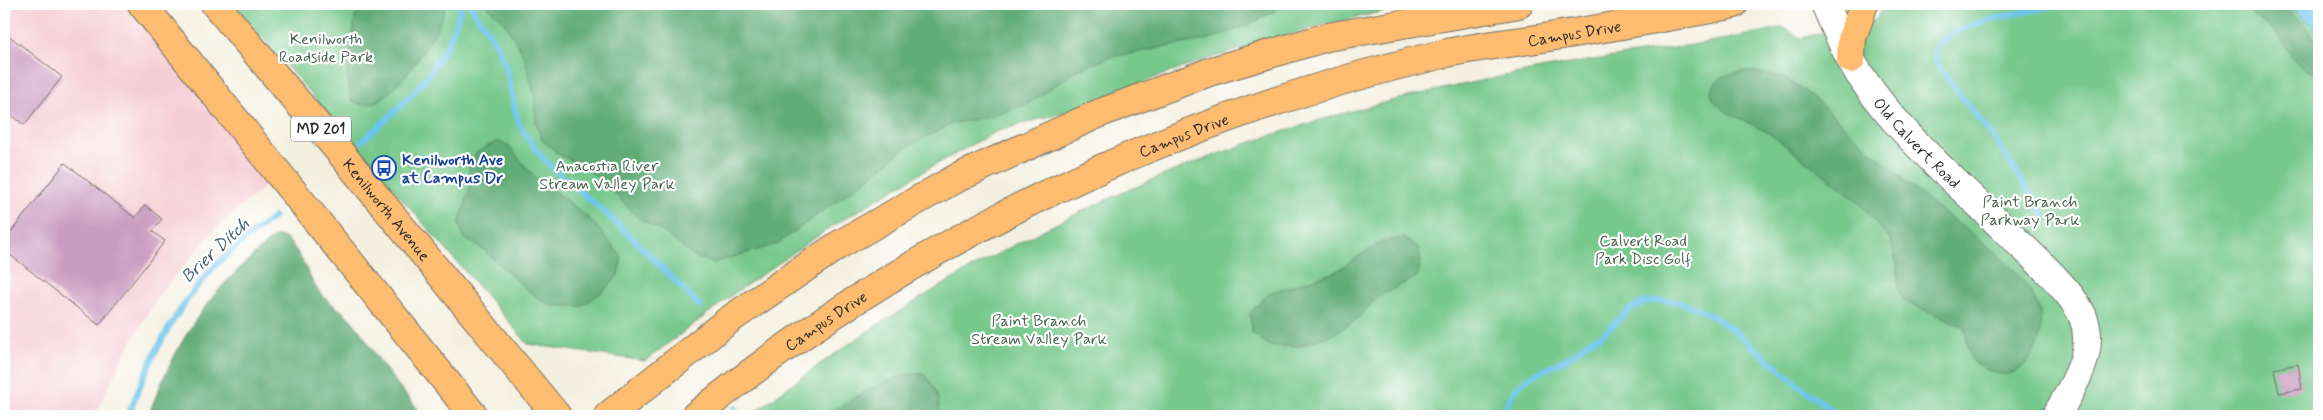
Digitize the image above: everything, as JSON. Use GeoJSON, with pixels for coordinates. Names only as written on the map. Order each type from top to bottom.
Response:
{"type":"FeatureCollection","features":[{"type":"Feature","properties":{"kind":"main road"},"geometry":{"type":"LineString","coordinates":[[142,4],[474,416]]}},
{"type":"Feature","properties":{"kind":"main road","name":"Kenilworth Avenue"},"geometry":{"type":"LineString","coordinates":[[215,4],[339,151],[557,416]]}},
{"type":"Feature","properties":{"kind":"main road"},"geometry":{"type":"LineString","coordinates":[[608,416],[729,320],[837,246],[955,179],[1100,113],[1212,72],[1327,37],[1519,4]]}},
{"type":"Feature","properties":{"kind":"main road","name":"Campus Drive"},"geometry":{"type":"LineString","coordinates":[[696,416],[796,340],[981,226],[1078,179],[1205,124],[1334,84],[1444,54],[1627,25],[1734,4]]}},
{"type":"Feature","properties":{"kind":"main road"},"geometry":{"type":"LineString","coordinates":[[1851,59],[1852,38],[1864,4]]}},
{"type":"Feature","properties":{"kind":"main road"},"geometry":{"type":"LineString","coordinates":[[445,379],[456,416]]}},
{"type":"Feature","properties":{"kind":"street","name":"Old Calvert Road"},"geometry":{"type":"LineString","coordinates":[[1825,4],[1851,59],[1872,93],[1888,112],[2066,292],[2084,318],[2087,337],[2085,356],[2077,378],[2056,416]]}},
{"type":"Feature","properties":{"kind":"shaded area"},"geometry":{"type":"Polygon","coordinates":[[[4,4],[142,4],[280,174],[224,220],[157,297],[123,357],[95,416],[4,416],[4,4]]]}},
{"type":"Feature","properties":{"kind":"green space","name":"Anacostia River Stream Valley Park"},"geometry":{"type":"Polygon","coordinates":[[[233,4],[1417,4],[1327,24],[1208,59],[1151,79],[1100,101],[995,132],[924,171],[828,229],[735,293],[645,361],[528,344],[233,4]]]}},
{"type":"Feature","properties":{"kind":"green space"},"geometry":{"type":"Polygon","coordinates":[[[363,4],[446,4],[436,29],[409,71],[388,94],[378,101],[363,105],[352,101],[347,78],[355,18],[363,4]]]}},
{"type":"Feature","properties":{"kind":"green space"},"geometry":{"type":"Polygon","coordinates":[[[485,4],[1281,4],[1273,12],[1250,24],[1210,39],[1111,57],[1079,69],[1028,104],[986,117],[951,124],[907,147],[863,182],[777,244],[713,263],[693,256],[665,233],[637,217],[608,186],[586,168],[558,154],[542,140],[536,123],[534,94],[524,56],[506,24],[485,4]]]}},
{"type":"Feature","properties":{"kind":"green space","name":"Paint Branch Parkway Park"},"geometry":{"type":"Polygon","coordinates":[[[1884,4],[2319,4],[2319,416],[750,416],[825,361],[902,309],[983,262],[1065,219],[1150,181],[1237,147],[1326,118],[1416,95],[1515,74],[1703,43],[1782,27],[1801,38],[1876,20],[1884,4]]]}},
{"type":"Feature","properties":{"kind":"green space"},"geometry":{"type":"Polygon","coordinates":[[[2241,4],[2280,4],[2303,23],[2319,44],[2319,75],[2298,64],[2275,32],[2241,4]]]}},
{"type":"Feature","properties":{"kind":"green space"},"geometry":{"type":"Polygon","coordinates":[[[1746,71],[1778,76],[1790,81],[1803,90],[1924,197],[1991,249],[2013,269],[2037,303],[2041,322],[2036,348],[2030,359],[2021,368],[2011,373],[1999,374],[1974,362],[1969,353],[1963,326],[1904,301],[1898,290],[1897,264],[1890,239],[1856,199],[1769,133],[1725,111],[1713,100],[1711,91],[1715,83],[1723,76],[1746,71]]]}},
{"type":"Feature","properties":{"kind":"green space"},"geometry":{"type":"Polygon","coordinates":[[[497,141],[509,146],[530,172],[591,220],[622,257],[618,275],[606,289],[582,306],[550,306],[526,289],[483,249],[464,238],[459,224],[470,188],[469,167],[476,153],[497,141]]]}},
{"type":"Feature","properties":{"kind":"green space"},"geometry":{"type":"Polygon","coordinates":[[[278,236],[284,238],[296,250],[313,283],[321,294],[353,322],[383,366],[424,416],[148,416],[177,351],[200,314],[248,260],[278,236]]]}},
{"type":"Feature","properties":{"kind":"green space"},"geometry":{"type":"Polygon","coordinates":[[[1403,238],[1418,247],[1421,262],[1417,277],[1378,297],[1355,321],[1333,334],[1299,346],[1270,346],[1252,333],[1250,313],[1269,293],[1335,272],[1381,242],[1403,238]]]}},
{"type":"Feature","properties":{"kind":"green space"},"geometry":{"type":"Polygon","coordinates":[[[910,374],[924,374],[932,384],[938,398],[938,416],[826,416],[856,397],[887,381],[910,374]]]}},
{"type":"Feature","properties":{"kind":"water"},"geometry":{"type":"Polygon","coordinates":[[[2287,4],[2319,4],[2319,31],[2287,4]]]}},
{"type":"Feature","properties":{"kind":"building"},"geometry":{"type":"Polygon","coordinates":[[[4,32],[62,77],[24,125],[4,109],[4,32]]]}},
{"type":"Feature","properties":{"kind":"building"},"geometry":{"type":"Polygon","coordinates":[[[65,163],[135,218],[145,205],[162,219],[152,231],[165,241],[99,325],[4,250],[4,241],[65,163]]]}},
{"type":"Feature","properties":{"kind":"building"},"geometry":{"type":"Polygon","coordinates":[[[2298,364],[2302,389],[2279,393],[2274,369],[2298,364]]]}},
{"type":"Feature","properties":{"kind":"waterway","name":"Brier Ditch"},"geometry":{"type":"LineString","coordinates":[[362,141],[424,81],[447,45],[461,4]]}},
{"type":"Feature","properties":{"kind":"waterway"},"geometry":{"type":"LineString","coordinates":[[470,4],[500,51],[509,78],[514,106],[520,125],[534,147],[561,176],[616,222],[700,306]]}},
{"type":"Feature","properties":{"kind":"waterway"},"geometry":{"type":"LineString","coordinates":[[2044,215],[1995,139],[1939,68],[1935,53],[1943,40],[1956,32],[1974,25],[2067,4]]}},
{"type":"Feature","properties":{"kind":"waterway","name":"Brier Ditch"},"geometry":{"type":"LineString","coordinates":[[128,416],[164,336],[200,282],[222,259],[274,217]]}},
{"type":"Feature","properties":{"kind":"waterway"},"geometry":{"type":"LineString","coordinates":[[1502,416],[1515,390],[1531,376],[1574,354],[1587,343],[1602,335],[1638,305],[1663,300],[1682,303],[1701,310],[1719,321],[1753,346],[1796,383],[1839,416]]}},
{"type":"Feature","properties":{"kind":"waterway"},"geometry":{"type":"LineString","coordinates":[[735,408],[737,416]]}},
{"type":"Feature","properties":{"kind":"place","name":"Kenilworth Ave at Campus Dr"},"geometry":{"type":"Point","coordinates":[384,168]}},
{"type":"Feature","properties":{"kind":"park label","name":"Kenilworth Roadside Park"},"geometry":{"type":"Point","coordinates":[326,47]}},
{"type":"Feature","properties":{"kind":"park label","name":"Calvert Road Park Disc Golf"},"geometry":{"type":"Point","coordinates":[1643,249]}},
{"type":"Feature","properties":{"kind":"park label","name":"Paint Branch Stream Valley Park"},"geometry":{"type":"Point","coordinates":[1039,329]}}]}
